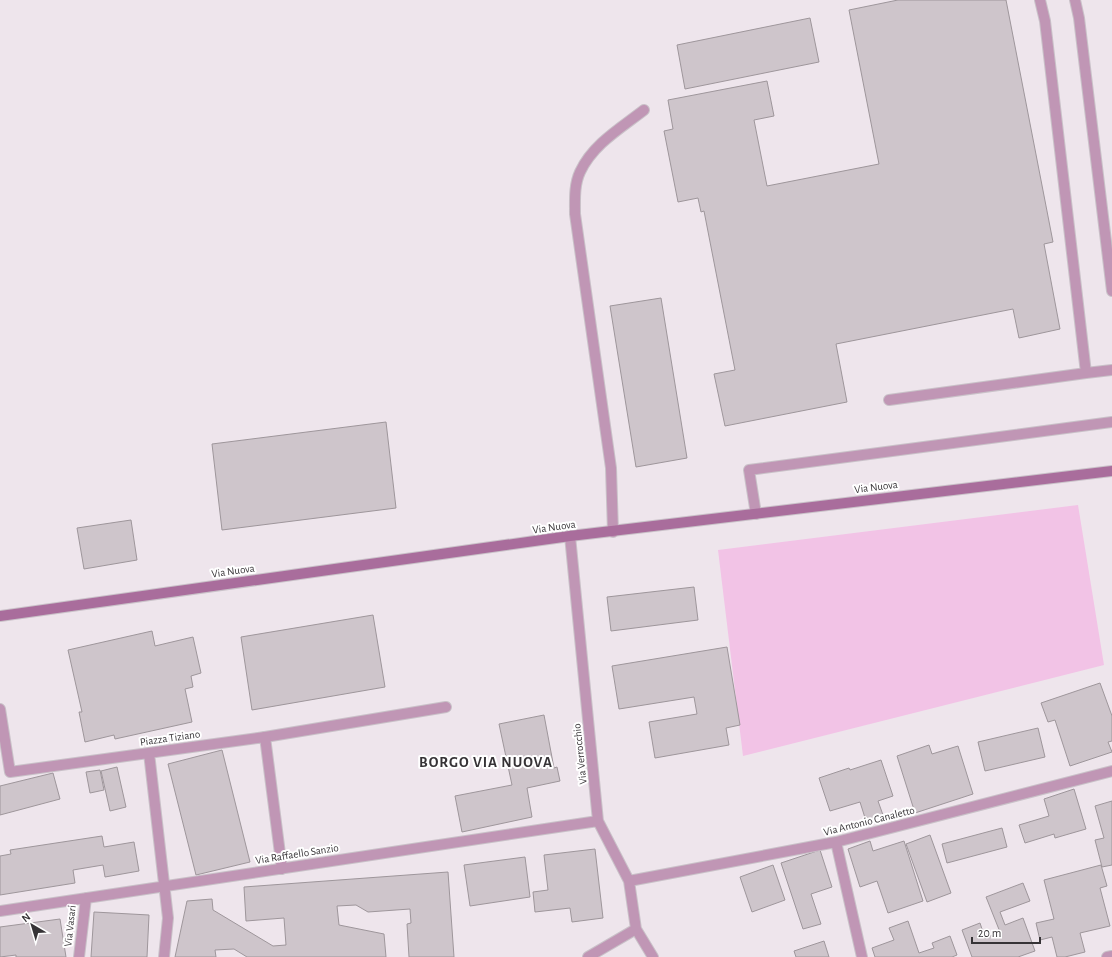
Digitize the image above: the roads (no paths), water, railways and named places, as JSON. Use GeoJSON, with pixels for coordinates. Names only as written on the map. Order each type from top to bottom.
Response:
{"type":"FeatureCollection","features":[{"type":"Feature","properties":{"kind":"main road","name":"Via Nuova"},"geometry":{"type":"LineString","coordinates":[[0,616],[570,536],[1112,471]]}},
{"type":"Feature","properties":{"kind":"street"},"geometry":{"type":"LineString","coordinates":[[1040,0],[1045,20],[1086,373]]}},
{"type":"Feature","properties":{"kind":"street"},"geometry":{"type":"LineString","coordinates":[[1075,0],[1080,26],[1112,291]]}},
{"type":"Feature","properties":{"kind":"street"},"geometry":{"type":"LineString","coordinates":[[613,532],[610,468],[575,214],[575,192],[580,172],[591,154],[606,139],[644,110]]}},
{"type":"Feature","properties":{"kind":"street"},"geometry":{"type":"LineString","coordinates":[[889,400],[1112,370]]}},
{"type":"Feature","properties":{"kind":"street"},"geometry":{"type":"LineString","coordinates":[[756,514],[750,470],[1112,422]]}},
{"type":"Feature","properties":{"kind":"street","name":"Via Verrocchio"},"geometry":{"type":"LineString","coordinates":[[570,536],[598,821],[630,881],[636,929],[653,957]]}},
{"type":"Feature","properties":{"kind":"street","name":"Piazza Tiziano"},"geometry":{"type":"LineString","coordinates":[[0,709],[10,772],[266,737],[446,707]]}},
{"type":"Feature","properties":{"kind":"street"},"geometry":{"type":"LineString","coordinates":[[266,737],[282,869]]}},
{"type":"Feature","properties":{"kind":"street"},"geometry":{"type":"LineString","coordinates":[[149,753],[168,918],[164,957]]}},
{"type":"Feature","properties":{"kind":"street","name":"Via Antonio Canaletto"},"geometry":{"type":"LineString","coordinates":[[630,881],[836,842],[1112,771]]}},
{"type":"Feature","properties":{"kind":"street","name":"Via Raffaello Sanzio"},"geometry":{"type":"LineString","coordinates":[[0,911],[598,821]]}},
{"type":"Feature","properties":{"kind":"street"},"geometry":{"type":"LineString","coordinates":[[836,842],[862,957]]}},
{"type":"Feature","properties":{"kind":"street","name":"Via Vasari"},"geometry":{"type":"LineString","coordinates":[[79,957],[86,898]]}},
{"type":"Feature","properties":{"kind":"street"},"geometry":{"type":"LineString","coordinates":[[588,957],[636,929]]}},
{"type":"Feature","properties":{"kind":"street"},"geometry":{"type":"LineString","coordinates":[[1107,957],[1112,956]]}},
{"type":"Feature","properties":{"kind":"district","name":"BORGO VIA NUOVA"},"geometry":{"type":"Point","coordinates":[486,762]}}]}
